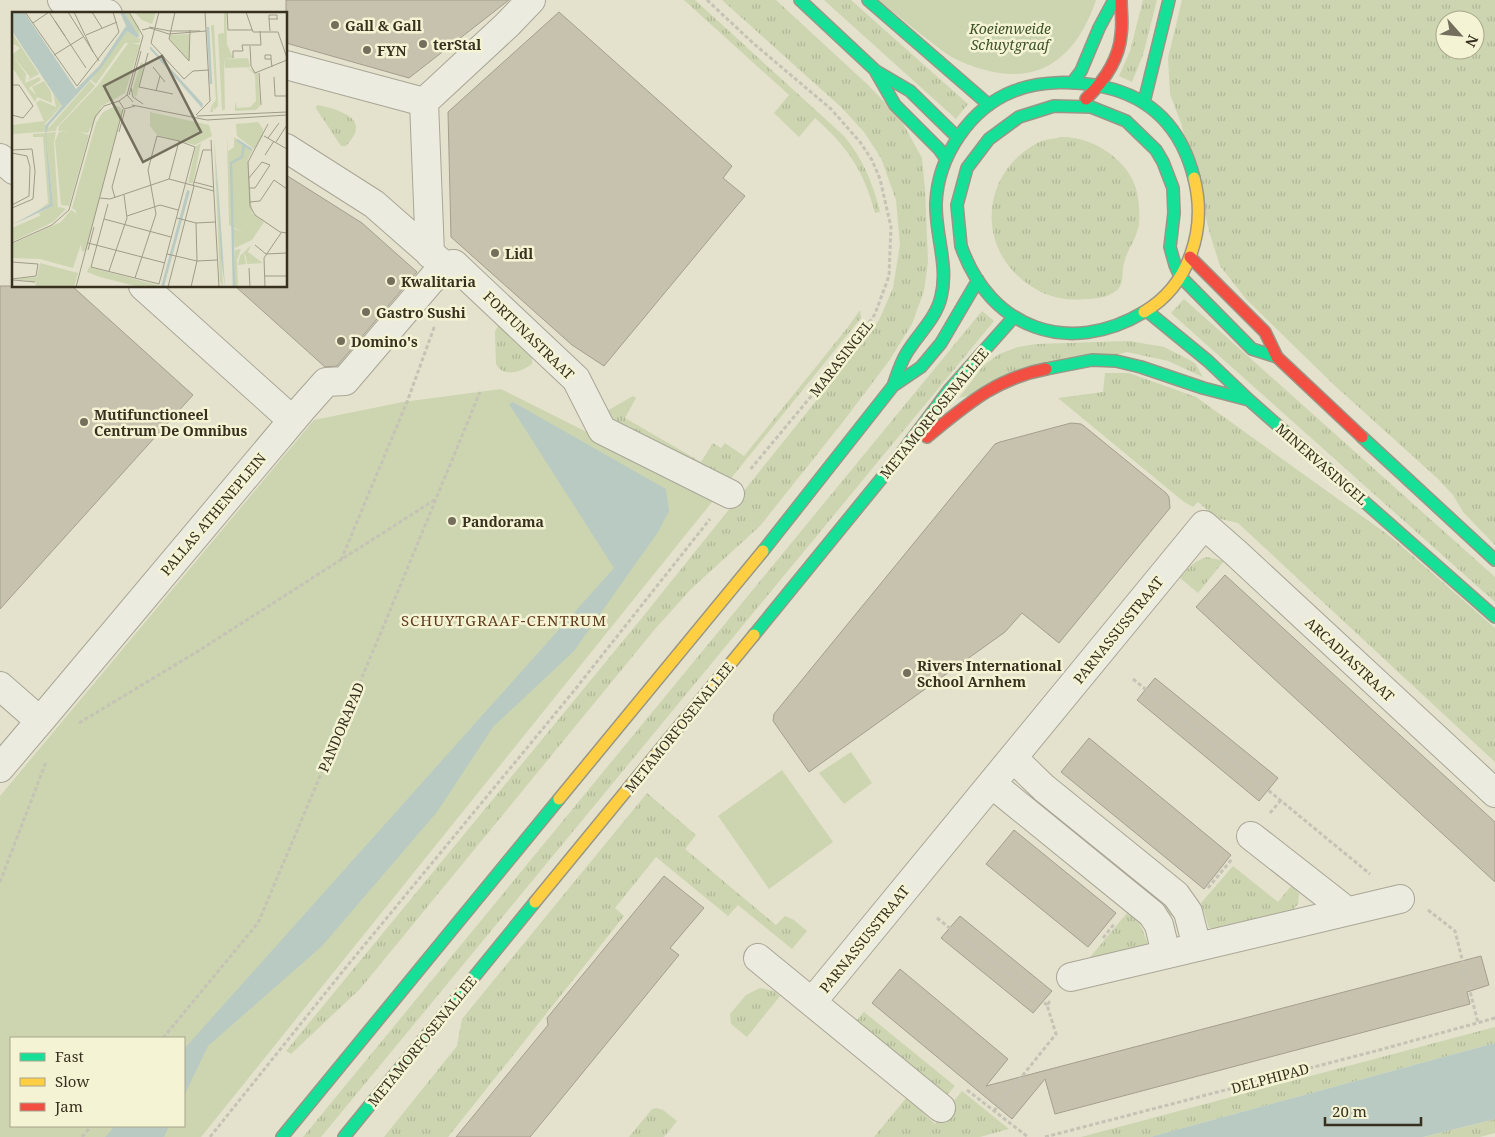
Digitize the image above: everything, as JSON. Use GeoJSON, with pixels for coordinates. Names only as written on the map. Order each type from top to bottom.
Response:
{"type":"FeatureCollection","features":[{"type":"Feature","properties":{"kind":"main road"},"geometry":{"type":"LineString","coordinates":[[800,0],[876,71],[910,92],[958,138],[969,165]]}},
{"type":"Feature","properties":{"kind":"main road"},"geometry":{"type":"LineString","coordinates":[[868,0],[989,105]]}},
{"type":"Feature","properties":{"kind":"main road"},"geometry":{"type":"LineString","coordinates":[[1072,83],[1081,71],[1099,28],[1114,0]]}},
{"type":"Feature","properties":{"kind":"main road"},"geometry":{"type":"LineString","coordinates":[[1080,106],[1099,86],[1115,58],[1121,38],[1120,0]]}},
{"type":"Feature","properties":{"kind":"main road"},"geometry":{"type":"LineString","coordinates":[[1144,102],[1169,0]]}},
{"type":"Feature","properties":{"kind":"main road"},"geometry":{"type":"LineString","coordinates":[[876,71],[895,105],[946,159]]}},
{"type":"Feature","properties":{"kind":"main road"},"geometry":{"type":"LineString","coordinates":[[893,386],[904,356],[936,312],[942,295],[943,282],[936,221],[936,198],[946,159],[958,138],[989,105],[1005,94],[1028,87],[1053,83],[1099,86],[1124,93],[1144,102],[1173,128],[1184,147],[1193,171],[1199,210],[1198,233],[1190,257],[1180,276],[1173,287],[1147,311],[1130,322],[1111,329],[1092,333],[1071,334],[1051,332],[1013,318],[988,295],[968,264],[961,246],[957,226],[960,187],[969,165],[979,149],[994,132],[1013,119],[1034,110],[1049,107],[1080,106],[1095,108],[1114,114],[1127,122],[1155,148],[1165,165],[1172,184],[1174,205],[1170,254],[1180,276],[1252,349],[1277,357]]}},
{"type":"Feature","properties":{"kind":"main road"},"geometry":{"type":"LineString","coordinates":[[1190,257],[1265,332],[1277,357],[1495,560]]}},
{"type":"Feature","properties":{"kind":"main road"},"geometry":{"type":"LineString","coordinates":[[282,1137],[774,537],[893,386],[921,367],[931,355],[952,326],[978,280]]}},
{"type":"Feature","properties":{"kind":"main road","name":"MINERVASINGEL"},"geometry":{"type":"LineString","coordinates":[[1147,311],[1208,361],[1249,400],[1495,617]]}},
{"type":"Feature","properties":{"kind":"main road","name":"METAMORFOSENALLEE"},"geometry":{"type":"LineString","coordinates":[[344,1137],[894,463],[949,390],[1013,318]]}},
{"type":"Feature","properties":{"kind":"main road"},"geometry":{"type":"LineString","coordinates":[[894,463],[974,399],[1003,382],[1030,372],[1092,360],[1116,361],[1141,366],[1203,388],[1249,400]]}},
{"type":"Feature","properties":{"kind":"street"},"geometry":{"type":"LineString","coordinates":[[62,0],[101,12]]}},
{"type":"Feature","properties":{"kind":"street"},"geometry":{"type":"LineString","coordinates":[[424,102],[507,25],[531,0]]}},
{"type":"Feature","properties":{"kind":"street"},"geometry":{"type":"LineString","coordinates":[[288,67],[424,102]]}},
{"type":"Feature","properties":{"kind":"street"},"geometry":{"type":"LineString","coordinates":[[424,102],[437,260]]}},
{"type":"Feature","properties":{"kind":"street","name":"FORTUNASTRAAT"},"geometry":{"type":"LineString","coordinates":[[288,149],[374,204],[437,260],[454,264],[576,379],[602,430],[730,494]]}},
{"type":"Feature","properties":{"kind":"street"},"geometry":{"type":"LineString","coordinates":[[0,158],[12,168]]}},
{"type":"Feature","properties":{"kind":"street","name":"PALLAS ATHENEPLEIN"},"geometry":{"type":"LineString","coordinates":[[0,768],[292,420],[326,382],[345,381],[437,260]]}},
{"type":"Feature","properties":{"kind":"street"},"geometry":{"type":"LineString","coordinates":[[145,288],[292,420]]}},
{"type":"Feature","properties":{"kind":"street","name":"PARNASSUSSTRAAT"},"geometry":{"type":"LineString","coordinates":[[812,1002],[1204,525]]}},
{"type":"Feature","properties":{"kind":"street","name":"ARCADIASTRAAT"},"geometry":{"type":"LineString","coordinates":[[1204,525],[1495,793]]}},
{"type":"Feature","properties":{"kind":"street"},"geometry":{"type":"LineString","coordinates":[[0,686],[40,721]]}},
{"type":"Feature","properties":{"kind":"street"},"geometry":{"type":"LineString","coordinates":[[1013,758],[1044,788],[1176,895],[1188,912],[1197,947]]}},
{"type":"Feature","properties":{"kind":"street"},"geometry":{"type":"LineString","coordinates":[[992,784],[1152,914],[1159,925],[1166,954]]}},
{"type":"Feature","properties":{"kind":"street"},"geometry":{"type":"LineString","coordinates":[[1251,836],[1347,912]]}},
{"type":"Feature","properties":{"kind":"street"},"geometry":{"type":"LineString","coordinates":[[1070,976],[1400,899]]}},
{"type":"Feature","properties":{"kind":"street","name":"PARNASSUSSTRAAT"},"geometry":{"type":"LineString","coordinates":[[758,958],[941,1108]]}},
{"type":"Feature","properties":{"kind":"path","name":"MARASINGEL"},"geometry":{"type":"LineString","coordinates":[[707,0],[752,43],[831,109],[860,142],[872,160],[880,179],[891,227],[889,276],[876,314],[856,342],[730,494]]}},
{"type":"Feature","properties":{"kind":"path"},"geometry":{"type":"LineString","coordinates":[[340,561],[407,402],[436,322]]}},
{"type":"Feature","properties":{"kind":"path","name":"PANDORAPAD"},"geometry":{"type":"LineString","coordinates":[[164,1037],[258,923],[480,392]]}},
{"type":"Feature","properties":{"kind":"path"},"geometry":{"type":"LineString","coordinates":[[210,1137],[343,970],[573,692],[730,494]]}},
{"type":"Feature","properties":{"kind":"path"},"geometry":{"type":"LineString","coordinates":[[72,728],[195,653],[436,499]]}},
{"type":"Feature","properties":{"kind":"path"},"geometry":{"type":"LineString","coordinates":[[1133,679],[1400,899],[1411,897],[1455,931],[1478,1023]]}},
{"type":"Feature","properties":{"kind":"path"},"geometry":{"type":"LineString","coordinates":[[0,882],[49,756]]}},
{"type":"Feature","properties":{"kind":"path"},"geometry":{"type":"LineString","coordinates":[[937,918],[1047,1005]]}},
{"type":"Feature","properties":{"kind":"path","name":"DELPHIPAD"},"geometry":{"type":"LineString","coordinates":[[1045,1137],[1495,1018]]}},
{"type":"Feature","properties":{"kind":"path"},"geometry":{"type":"LineString","coordinates":[[961,1084],[1028,1137]]}},
{"type":"Feature","properties":{"kind":"path"},"geometry":{"type":"LineString","coordinates":[[82,1137],[91,1127]]}},
{"type":"Feature","properties":{"kind":"green space"},"geometry":{"type":"Polygon","coordinates":[[[684,0],[695,0],[844,136],[857,154],[866,172],[880,212],[875,213],[871,198],[853,160],[826,128],[815,118],[799,137],[774,113],[789,95],[684,0]]]}},
{"type":"Feature","properties":{"kind":"green space"},"geometry":{"type":"Polygon","coordinates":[[[722,0],[776,0],[867,84],[900,118],[922,158],[925,189],[928,262],[924,291],[912,324],[889,361],[760,526],[691,589],[655,629],[360,989],[291,1054],[286,1051],[641,619],[865,340],[879,320],[893,288],[900,245],[896,200],[881,158],[864,132],[841,107],[722,0]]]}},
{"type":"Feature","properties":{"kind":"green space"},"geometry":{"type":"Polygon","coordinates":[[[824,0],[851,0],[968,104],[956,119],[824,0]]]}},
{"type":"Feature","properties":{"kind":"green space","name":"Koeienweide Schuytgraaf"},"geometry":{"type":"Polygon","coordinates":[[[878,0],[1096,0],[1079,36],[1069,50],[1056,61],[1041,69],[1025,73],[1006,74],[985,70],[950,56],[878,0]]]}},
{"type":"Feature","properties":{"kind":"green space"},"geometry":{"type":"Polygon","coordinates":[[[1143,0],[1157,0],[1143,55],[1132,82],[1119,76],[1130,51],[1143,0]]]}},
{"type":"Feature","properties":{"kind":"green space"},"geometry":{"type":"Polygon","coordinates":[[[1182,0],[1495,0],[1495,545],[1463,512],[1453,495],[1437,478],[1333,384],[1246,299],[1220,266],[1181,123],[1170,94],[1168,58],[1182,0]]]}},
{"type":"Feature","properties":{"kind":"green space"},"geometry":{"type":"Polygon","coordinates":[[[317,105],[341,112],[355,123],[355,133],[346,146],[341,146],[317,110],[317,105]]]}},
{"type":"Feature","properties":{"kind":"green space"},"geometry":{"type":"Polygon","coordinates":[[[1061,137],[1083,140],[1094,144],[1113,156],[1129,173],[1137,193],[1139,224],[1125,258],[1121,285],[1113,293],[1102,297],[1077,300],[1058,298],[1033,288],[1006,263],[998,248],[993,232],[992,215],[994,199],[999,183],[1008,168],[1033,145],[1061,137]]]}},
{"type":"Feature","properties":{"kind":"green space"},"geometry":{"type":"Polygon","coordinates":[[[1184,299],[1495,577],[1495,602],[1171,313],[1184,299]]]}},
{"type":"Feature","properties":{"kind":"green space"},"geometry":{"type":"Polygon","coordinates":[[[860,310],[861,318],[728,482],[610,423],[607,411],[633,396],[636,398],[625,418],[701,462],[713,443],[721,448],[725,443],[744,456],[860,310]]]}},
{"type":"Feature","properties":{"kind":"green space"},"geometry":{"type":"Polygon","coordinates":[[[982,311],[994,321],[321,1137],[303,1137],[982,311]]]}},
{"type":"Feature","properties":{"kind":"green space"},"geometry":{"type":"Polygon","coordinates":[[[498,326],[507,327],[532,358],[532,364],[512,372],[503,371],[499,368],[496,364],[495,332],[498,326]]]}},
{"type":"Feature","properties":{"kind":"green space"},"geometry":{"type":"Polygon","coordinates":[[[1129,341],[1164,347],[1195,363],[1203,377],[1168,361],[1127,352],[959,398],[983,366],[999,354],[1018,347],[1036,344],[1129,341]]]}},
{"type":"Feature","properties":{"kind":"green space"},"geometry":{"type":"Polygon","coordinates":[[[1105,373],[1129,373],[1196,397],[1391,537],[1495,628],[1495,762],[1238,523],[1217,518],[1198,502],[1193,507],[1184,502],[1058,398],[1103,392],[1105,373]]]}},
{"type":"Feature","properties":{"kind":"green space"},"geometry":{"type":"Polygon","coordinates":[[[501,389],[716,497],[201,1137],[0,1137],[0,796],[314,420],[403,402],[501,389]]]}},
{"type":"Feature","properties":{"kind":"green space"},"geometry":{"type":"Polygon","coordinates":[[[1207,557],[1224,561],[1198,593],[1180,578],[1192,565],[1207,557]]]}},
{"type":"Feature","properties":{"kind":"green space"},"geometry":{"type":"Polygon","coordinates":[[[851,752],[872,783],[844,804],[819,773],[851,752]]]}},
{"type":"Feature","properties":{"kind":"green space"},"geometry":{"type":"Polygon","coordinates":[[[782,770],[833,842],[769,889],[718,816],[782,770]]]}},
{"type":"Feature","properties":{"kind":"green space"},"geometry":{"type":"Polygon","coordinates":[[[647,793],[696,835],[685,849],[776,925],[785,916],[794,920],[807,931],[792,949],[738,905],[728,916],[656,857],[615,908],[624,916],[448,1137],[384,1137],[457,1046],[462,1019],[647,793]]]}},
{"type":"Feature","properties":{"kind":"green space"},"geometry":{"type":"Polygon","coordinates":[[[1043,795],[1179,913],[1164,918],[1034,806],[1043,795]]]}},
{"type":"Feature","properties":{"kind":"green space"},"geometry":{"type":"Polygon","coordinates":[[[1233,866],[1278,902],[1292,885],[1299,894],[1298,904],[1292,911],[1219,928],[1209,928],[1201,903],[1233,866]]]}},
{"type":"Feature","properties":{"kind":"green space"},"geometry":{"type":"Polygon","coordinates":[[[1127,913],[1140,924],[1148,944],[1144,947],[1086,962],[1127,913]]]}},
{"type":"Feature","properties":{"kind":"green space"},"geometry":{"type":"Polygon","coordinates":[[[760,988],[774,991],[780,996],[747,1037],[731,1024],[730,1014],[746,995],[760,988]]]}},
{"type":"Feature","properties":{"kind":"green space"},"geometry":{"type":"Polygon","coordinates":[[[864,1012],[955,1086],[947,1095],[856,1021],[864,1012]]]}},
{"type":"Feature","properties":{"kind":"green space"},"geometry":{"type":"Polygon","coordinates":[[[1495,1027],[1495,1043],[1150,1137],[1081,1137],[1495,1027]]]}},
{"type":"Feature","properties":{"kind":"green space"},"geometry":{"type":"Polygon","coordinates":[[[962,1091],[1009,1129],[980,1137],[874,1137],[907,1097],[935,1124],[962,1091]]]}},
{"type":"Feature","properties":{"kind":"green space"},"geometry":{"type":"Polygon","coordinates":[[[652,1109],[663,1110],[677,1121],[664,1137],[629,1137],[652,1109]]]}},
{"type":"Feature","properties":{"kind":"green space"},"geometry":{"type":"Polygon","coordinates":[[[1495,1119],[1495,1133],[1480,1137],[1423,1137],[1495,1119]]]}},
{"type":"Feature","properties":{"kind":"shaded area"},"geometry":{"type":"Polygon","coordinates":[[[513,402],[666,489],[669,511],[658,532],[574,651],[493,727],[437,812],[322,946],[208,1046],[185,1094],[185,1048],[614,568],[509,404],[513,402]]]}},
{"type":"Feature","properties":{"kind":"shaded area"},"geometry":{"type":"Polygon","coordinates":[[[1495,1043],[1495,1119],[1423,1137],[1150,1137],[1495,1043]]]}},
{"type":"Feature","properties":{"kind":"shaded area"},"geometry":{"type":"Polygon","coordinates":[[[114,1127],[169,1127],[164,1137],[105,1137],[114,1127]]]}},
{"type":"Feature","properties":{"kind":"building"},"geometry":{"type":"Polygon","coordinates":[[[286,0],[509,0],[409,78],[288,44],[288,12],[286,12],[286,0]]]}},
{"type":"Feature","properties":{"kind":"building"},"geometry":{"type":"Polygon","coordinates":[[[559,12],[732,166],[723,178],[745,196],[604,366],[572,345],[451,237],[448,112],[559,12]]]}},
{"type":"Feature","properties":{"kind":"building"},"geometry":{"type":"Polygon","coordinates":[[[288,176],[362,223],[417,272],[337,366],[325,367],[237,288],[288,288],[288,176]]]}},
{"type":"Feature","properties":{"kind":"building","name":"Mutifunctioneel Centrum De Omnibus"},"geometry":{"type":"Polygon","coordinates":[[[0,286],[12,286],[12,288],[74,288],[193,395],[0,609],[0,286]]]}},
{"type":"Feature","properties":{"kind":"building"},"geometry":{"type":"Polygon","coordinates":[[[1071,423],[1084,426],[1166,493],[1169,497],[1170,508],[1059,643],[1022,613],[1005,632],[809,772],[773,721],[774,714],[995,444],[1071,423]]]}},
{"type":"Feature","properties":{"kind":"building"},"geometry":{"type":"Polygon","coordinates":[[[1225,575],[1495,822],[1495,882],[1196,607],[1225,575]]]}},
{"type":"Feature","properties":{"kind":"building"},"geometry":{"type":"Polygon","coordinates":[[[1155,678],[1278,778],[1259,801],[1137,700],[1155,678]]]}},
{"type":"Feature","properties":{"kind":"building"},"geometry":{"type":"Polygon","coordinates":[[[1089,738],[1231,855],[1204,889],[1061,772],[1089,738]]]}},
{"type":"Feature","properties":{"kind":"building"},"geometry":{"type":"Polygon","coordinates":[[[1014,830],[1116,913],[1088,947],[986,864],[1014,830]]]}},
{"type":"Feature","properties":{"kind":"building"},"geometry":{"type":"Polygon","coordinates":[[[664,876],[704,908],[670,948],[679,955],[530,1137],[456,1137],[548,1025],[547,1018],[664,876]]]}},
{"type":"Feature","properties":{"kind":"building"},"geometry":{"type":"Polygon","coordinates":[[[960,916],[1052,991],[1033,1013],[941,938],[960,916]]]}},
{"type":"Feature","properties":{"kind":"building"},"geometry":{"type":"Polygon","coordinates":[[[1481,956],[1489,985],[1467,992],[1470,1004],[1055,1114],[1045,1079],[1012,1119],[872,1003],[900,969],[1008,1059],[986,1086],[1481,956]]]}},
{"type":"Feature","properties":{"kind":"traffic: fast"},"geometry":{"type":"LineString","coordinates":[[800,0],[876,71],[910,91],[957,137]]}},
{"type":"Feature","properties":{"kind":"traffic: fast"},"geometry":{"type":"LineString","coordinates":[[868,0],[989,105]]}},
{"type":"Feature","properties":{"kind":"traffic: fast"},"geometry":{"type":"LineString","coordinates":[[1072,83],[1081,71],[1099,28],[1114,0]]}},
{"type":"Feature","properties":{"kind":"traffic: fast"},"geometry":{"type":"LineString","coordinates":[[1144,102],[1169,0]]}},
{"type":"Feature","properties":{"kind":"traffic: fast"},"geometry":{"type":"LineString","coordinates":[[876,72],[895,105],[939,149],[946,159]]}},
{"type":"Feature","properties":{"kind":"traffic: fast"},"geometry":{"type":"LineString","coordinates":[[893,386],[904,358],[931,320],[941,297],[943,262],[937,226],[936,203],[938,185],[943,168],[959,136],[984,109],[998,99],[1025,87],[1047,83],[1093,85],[1122,92],[1151,108],[1163,119],[1182,145],[1194,178]]}},
{"type":"Feature","properties":{"kind":"traffic: fast"},"geometry":{"type":"LineString","coordinates":[[1144,312],[1116,325],[1088,332],[1061,333],[1035,327],[1012,315],[991,298],[974,275],[961,246],[957,205],[967,168],[989,139],[1019,117],[1054,106],[1091,107],[1126,121],[1156,150],[1173,188],[1174,213],[1170,247],[1180,276]]}},
{"type":"Feature","properties":{"kind":"traffic: fast"},"geometry":{"type":"LineString","coordinates":[[1180,276],[1252,349],[1277,357]]}},
{"type":"Feature","properties":{"kind":"traffic: fast"},"geometry":{"type":"LineString","coordinates":[[763,551],[893,386],[921,367],[941,343],[978,280]]}},
{"type":"Feature","properties":{"kind":"traffic: fast"},"geometry":{"type":"LineString","coordinates":[[1147,311],[1208,361],[1249,400],[1495,617]]}},
{"type":"Feature","properties":{"kind":"traffic: fast"},"geometry":{"type":"LineString","coordinates":[[754,635],[894,463],[949,390],[1013,318]]}},
{"type":"Feature","properties":{"kind":"traffic: fast"},"geometry":{"type":"LineString","coordinates":[[1046,369],[1092,360],[1116,361],[1249,400]]}},
{"type":"Feature","properties":{"kind":"traffic: fast"},"geometry":{"type":"LineString","coordinates":[[1362,437],[1495,560]]}},
{"type":"Feature","properties":{"kind":"traffic: fast"},"geometry":{"type":"LineString","coordinates":[[282,1137],[559,799]]}},
{"type":"Feature","properties":{"kind":"traffic: fast"},"geometry":{"type":"LineString","coordinates":[[344,1137],[535,902]]}},
{"type":"Feature","properties":{"kind":"traffic: slow"},"geometry":{"type":"LineString","coordinates":[[1144,312],[1160,301],[1173,287],[1191,254],[1198,216],[1194,178]]}},
{"type":"Feature","properties":{"kind":"traffic: slow"},"geometry":{"type":"LineString","coordinates":[[559,799],[763,551]]}},
{"type":"Feature","properties":{"kind":"traffic: slow"},"geometry":{"type":"LineString","coordinates":[[535,902],[754,635]]}},
{"type":"Feature","properties":{"kind":"traffic: jam"},"geometry":{"type":"LineString","coordinates":[[1086,99],[1104,78],[1114,62],[1122,31],[1121,0]]}},
{"type":"Feature","properties":{"kind":"traffic: jam"},"geometry":{"type":"LineString","coordinates":[[1190,257],[1265,332],[1277,357],[1362,437]]}},
{"type":"Feature","properties":{"kind":"traffic: jam"},"geometry":{"type":"LineString","coordinates":[[927,437],[968,404],[996,386],[1028,373],[1046,369]]}},
{"type":"Feature","properties":{"kind":"place","name":"Gall & Gall"},"geometry":{"type":"Point","coordinates":[335,25]}},
{"type":"Feature","properties":{"kind":"place","name":"terStal"},"geometry":{"type":"Point","coordinates":[423,44]}},
{"type":"Feature","properties":{"kind":"place","name":"FYN"},"geometry":{"type":"Point","coordinates":[367,50]}},
{"type":"Feature","properties":{"kind":"place","name":"Lidl"},"geometry":{"type":"Point","coordinates":[495,253]}},
{"type":"Feature","properties":{"kind":"place","name":"Kwalitaria"},"geometry":{"type":"Point","coordinates":[391,281]}},
{"type":"Feature","properties":{"kind":"place","name":"Gastro Sushi"},"geometry":{"type":"Point","coordinates":[366,312]}},
{"type":"Feature","properties":{"kind":"place","name":"Domino's"},"geometry":{"type":"Point","coordinates":[341,341]}},
{"type":"Feature","properties":{"kind":"place","name":"Mutifunctioneel Centrum De Omnibus"},"geometry":{"type":"Point","coordinates":[84,422]}},
{"type":"Feature","properties":{"kind":"place","name":"Pandorama"},"geometry":{"type":"Point","coordinates":[452,521]}},
{"type":"Feature","properties":{"kind":"place","name":"Rivers International School Arnhem"},"geometry":{"type":"Point","coordinates":[907,673]}},
{"type":"Feature","properties":{"kind":"district","name":"SCHUYTGRAAF-CENTRUM"},"geometry":{"type":"Point","coordinates":[504,620]}}]}
